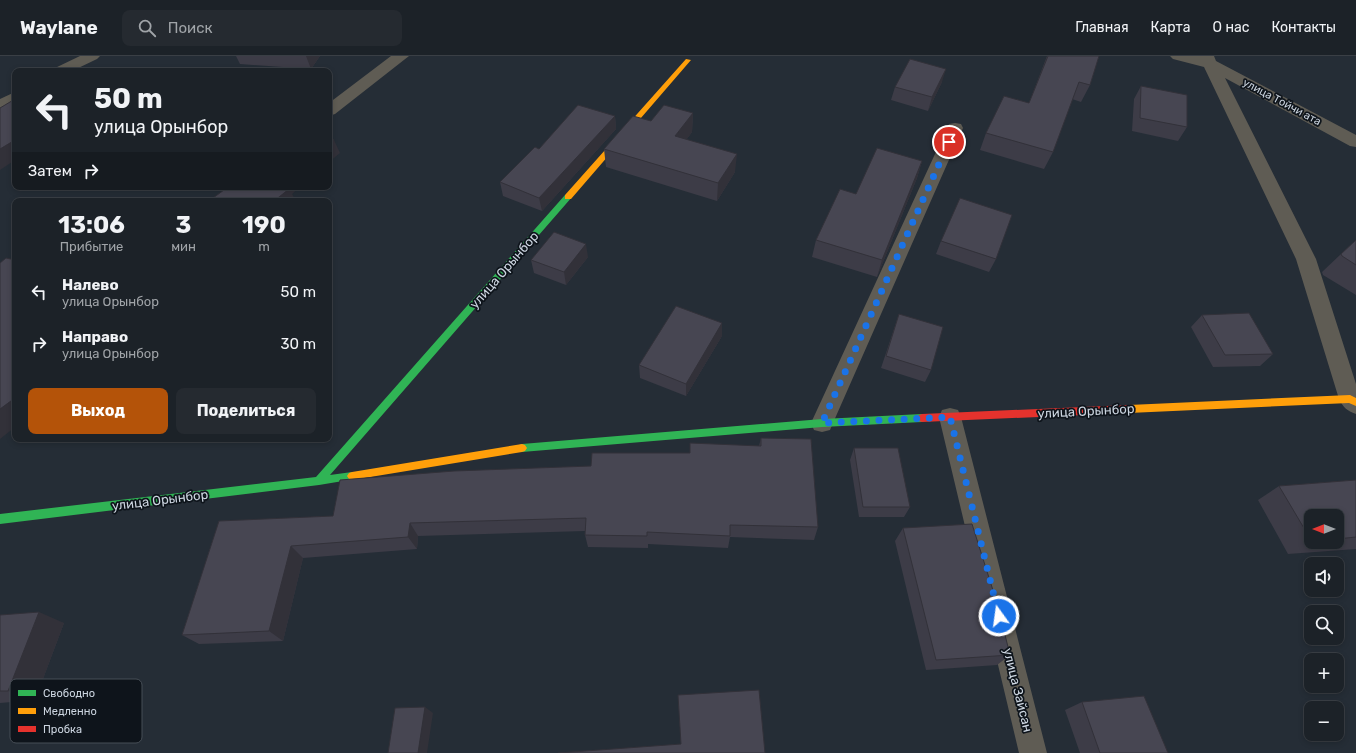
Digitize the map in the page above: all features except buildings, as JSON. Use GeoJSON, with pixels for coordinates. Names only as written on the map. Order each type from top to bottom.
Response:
{"type":"FeatureCollection","features":[{"type":"Feature","properties":{"kind":"street"},"geometry":{"type":"LineString","coordinates":[[66,68],[92,56]]}},
{"type":"Feature","properties":{"kind":"street"},"geometry":{"type":"LineString","coordinates":[[332,109],[401,56]]}},
{"type":"Feature","properties":{"kind":"street","name":"улица Тойчи ата"},"geometry":{"type":"LineString","coordinates":[[1178,56],[1207,60],[1356,142]]}},
{"type":"Feature","properties":{"kind":"street","name":"улица Орынбор"},"geometry":{"type":"LineString","coordinates":[[319,480],[688,60]]}},
{"type":"Feature","properties":{"kind":"street"},"geometry":{"type":"LineString","coordinates":[[1207,60],[1306,259],[1354,402]]}},
{"type":"Feature","properties":{"kind":"street"},"geometry":{"type":"LineString","coordinates":[[0,106],[12,99]]}},
{"type":"Feature","properties":{"kind":"street"},"geometry":{"type":"LineString","coordinates":[[822,423],[955,128]]}},
{"type":"Feature","properties":{"kind":"street","name":"улица Орынбор"},"geometry":{"type":"LineString","coordinates":[[0,519],[319,480],[514,449],[822,423],[1354,402]]}},
{"type":"Feature","properties":{"kind":"street","name":"улица Зайсан"},"geometry":{"type":"LineString","coordinates":[[950,417],[1033,753]]}},
{"type":"Feature","properties":{"kind":"traffic: fast"},"geometry":{"type":"LineString","coordinates":[[319,481],[568,197]]}},
{"type":"Feature","properties":{"kind":"traffic: fast"},"geometry":{"type":"LineString","coordinates":[[522,448],[822,423],[922,418]]}},
{"type":"Feature","properties":{"kind":"traffic: fast"},"geometry":{"type":"LineString","coordinates":[[0,519],[352,476]]}},
{"type":"Feature","properties":{"kind":"traffic: slow"},"geometry":{"type":"LineString","coordinates":[[568,197],[688,60]]}},
{"type":"Feature","properties":{"kind":"traffic: slow"},"geometry":{"type":"LineString","coordinates":[[1129,409],[1350,399],[1356,402]]}},
{"type":"Feature","properties":{"kind":"traffic: slow"},"geometry":{"type":"LineString","coordinates":[[352,476],[522,448]]}},
{"type":"Feature","properties":{"kind":"traffic: jam"},"geometry":{"type":"LineString","coordinates":[[922,418],[1129,409]]}},
{"type":"Feature","properties":{"kind":"route"},"geometry":{"type":"LineString","coordinates":[[949,142],[822,423],[950,417],[999,616]]}}]}
